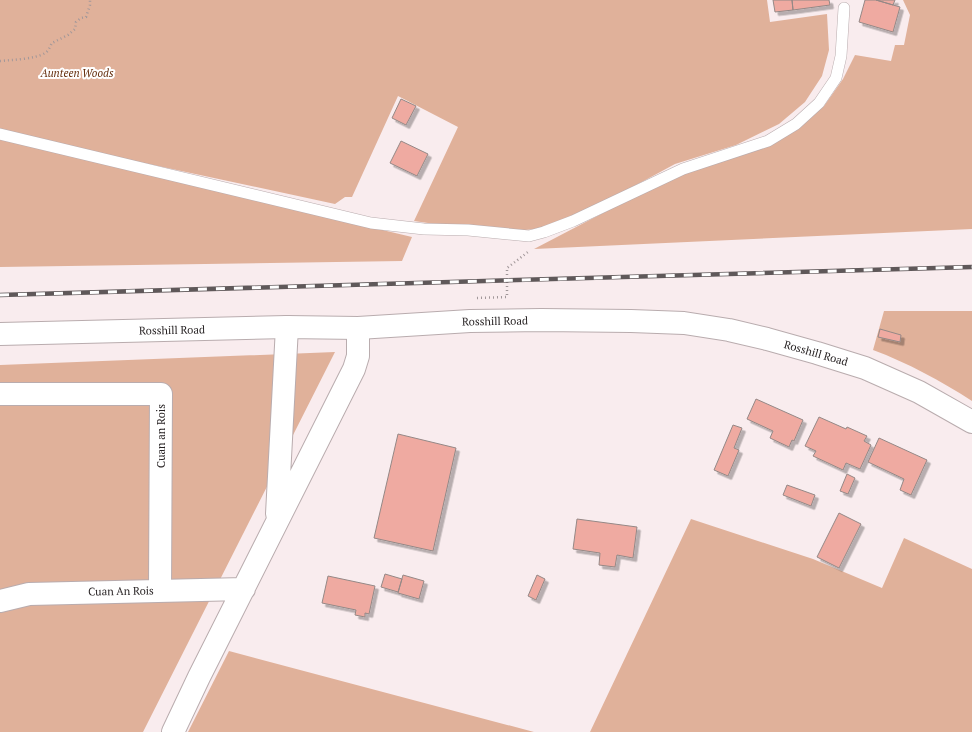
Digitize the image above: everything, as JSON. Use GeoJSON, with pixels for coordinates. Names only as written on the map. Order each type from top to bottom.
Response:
{"type":"FeatureCollection","features":[{"type":"Feature","properties":{"kind":"street","name":"Rosshill Road"},"geometry":{"type":"LineString","coordinates":[[0,334],[287,327],[358,328],[470,321],[631,321],[684,324],[729,330],[818,352],[865,368],[919,392],[972,422]]}},
{"type":"Feature","properties":{"kind":"street"},"geometry":{"type":"LineString","coordinates":[[277,522],[287,327]]}},
{"type":"Feature","properties":{"kind":"street"},"geometry":{"type":"LineString","coordinates":[[173,732],[199,677],[354,369],[358,356],[358,328]]}},
{"type":"Feature","properties":{"kind":"street","name":"Cuan an Rois"},"geometry":{"type":"LineString","coordinates":[[0,394],[161,394],[160,590]]}},
{"type":"Feature","properties":{"kind":"street","name":"Cuan An Rois"},"geometry":{"type":"LineString","coordinates":[[0,601],[29,594],[244,588]]}},
{"type":"Feature","properties":{"kind":"lane"},"geometry":{"type":"LineString","coordinates":[[0,134],[371,223],[424,229],[468,230],[529,236],[573,221],[683,169],[768,140],[796,124],[819,103],[836,78],[841,56],[844,8]]}},
{"type":"Feature","properties":{"kind":"path"},"geometry":{"type":"LineString","coordinates":[[0,61],[31,58],[46,53],[52,43],[68,35],[75,29],[76,22],[81,18],[86,18],[90,0]]}},
{"type":"Feature","properties":{"kind":"path"},"geometry":{"type":"LineString","coordinates":[[470,321],[469,299],[507,297],[507,268],[529,252],[529,236]]}},
{"type":"Feature","properties":{"kind":"green space","name":"Aunteen Woods"},"geometry":{"type":"Polygon","coordinates":[[[0,0],[767,0],[770,22],[827,14],[829,50],[822,76],[805,102],[779,124],[736,145],[675,164],[614,197],[545,228],[515,231],[442,225],[414,221],[458,127],[398,96],[352,197],[345,197],[335,204],[88,151],[0,130],[0,0]]]}},
{"type":"Feature","properties":{"kind":"green space"},"geometry":{"type":"Polygon","coordinates":[[[903,0],[972,0],[972,229],[534,249],[672,177],[797,129],[824,106],[843,79],[855,55],[891,61],[895,45],[904,45],[910,15],[903,0]]]}},
{"type":"Feature","properties":{"kind":"green space"},"geometry":{"type":"Polygon","coordinates":[[[0,139],[412,237],[402,261],[0,267],[0,139]]]}},
{"type":"Feature","properties":{"kind":"green space"},"geometry":{"type":"Polygon","coordinates":[[[884,311],[972,311],[972,401],[924,373],[873,350],[884,311]]]}},
{"type":"Feature","properties":{"kind":"green space"},"geometry":{"type":"Polygon","coordinates":[[[335,352],[143,732],[0,732],[0,365],[335,352]]]}},
{"type":"Feature","properties":{"kind":"green space"},"geometry":{"type":"Polygon","coordinates":[[[691,519],[813,559],[882,588],[904,538],[972,569],[972,732],[590,732],[691,519]]]}},
{"type":"Feature","properties":{"kind":"green space"},"geometry":{"type":"Polygon","coordinates":[[[229,651],[534,732],[188,732],[229,651]]]}},
{"type":"Feature","properties":{"kind":"building"},"geometry":{"type":"Polygon","coordinates":[[[773,0],[792,0],[793,10],[775,12],[773,0]]]}},
{"type":"Feature","properties":{"kind":"building"},"geometry":{"type":"Polygon","coordinates":[[[792,0],[829,0],[830,5],[793,10],[792,0]]]}},
{"type":"Feature","properties":{"kind":"building"},"geometry":{"type":"Polygon","coordinates":[[[865,0],[876,0],[900,7],[893,32],[859,22],[865,0]]]}},
{"type":"Feature","properties":{"kind":"building"},"geometry":{"type":"Polygon","coordinates":[[[876,0],[895,0],[893,5],[876,0]]]}},
{"type":"Feature","properties":{"kind":"building"},"geometry":{"type":"Polygon","coordinates":[[[401,99],[416,106],[406,125],[392,118],[401,99]]]}},
{"type":"Feature","properties":{"kind":"building"},"geometry":{"type":"Polygon","coordinates":[[[401,141],[428,154],[417,176],[390,163],[401,141]]]}},
{"type":"Feature","properties":{"kind":"building"},"geometry":{"type":"Polygon","coordinates":[[[880,329],[901,335],[900,342],[878,337],[880,329]]]}},
{"type":"Feature","properties":{"kind":"building"},"geometry":{"type":"Polygon","coordinates":[[[756,399],[803,420],[794,441],[792,440],[789,447],[770,438],[773,431],[747,419],[756,399]]]}},
{"type":"Feature","properties":{"kind":"building"},"geometry":{"type":"Polygon","coordinates":[[[819,417],[846,429],[847,427],[867,436],[864,441],[871,445],[860,469],[846,463],[843,470],[813,456],[816,451],[805,446],[819,417]]]}},
{"type":"Feature","properties":{"kind":"building"},"geometry":{"type":"Polygon","coordinates":[[[733,425],[742,428],[734,448],[739,450],[728,476],[714,470],[733,425]]]}},
{"type":"Feature","properties":{"kind":"building"},"geometry":{"type":"Polygon","coordinates":[[[398,434],[456,448],[433,551],[374,538],[398,434]]]}},
{"type":"Feature","properties":{"kind":"building"},"geometry":{"type":"Polygon","coordinates":[[[879,438],[927,460],[911,495],[900,490],[904,479],[868,462],[879,438]]]}},
{"type":"Feature","properties":{"kind":"building"},"geometry":{"type":"Polygon","coordinates":[[[847,474],[855,478],[848,494],[840,491],[847,474]]]}},
{"type":"Feature","properties":{"kind":"building"},"geometry":{"type":"Polygon","coordinates":[[[787,485],[815,495],[811,506],[783,495],[787,485]]]}},
{"type":"Feature","properties":{"kind":"building"},"geometry":{"type":"Polygon","coordinates":[[[839,513],[861,524],[839,568],[817,557],[839,513]]]}},
{"type":"Feature","properties":{"kind":"building"},"geometry":{"type":"Polygon","coordinates":[[[577,519],[637,527],[633,558],[617,555],[615,567],[599,565],[600,553],[573,549],[577,519]]]}},
{"type":"Feature","properties":{"kind":"building"},"geometry":{"type":"Polygon","coordinates":[[[385,574],[402,579],[398,592],[381,587],[385,574]]]}},
{"type":"Feature","properties":{"kind":"building"},"geometry":{"type":"Polygon","coordinates":[[[403,575],[424,581],[419,599],[398,593],[403,575]]]}},
{"type":"Feature","properties":{"kind":"building"},"geometry":{"type":"Polygon","coordinates":[[[537,575],[545,579],[536,600],[528,596],[537,575]]]}},
{"type":"Feature","properties":{"kind":"building"},"geometry":{"type":"Polygon","coordinates":[[[328,576],[375,586],[369,614],[365,613],[365,617],[355,615],[356,610],[322,603],[328,576]]]}},
{"type":"Feature","properties":{"kind":"railway"},"geometry":{"type":"LineString","coordinates":[[0,295],[972,267]]}}]}
